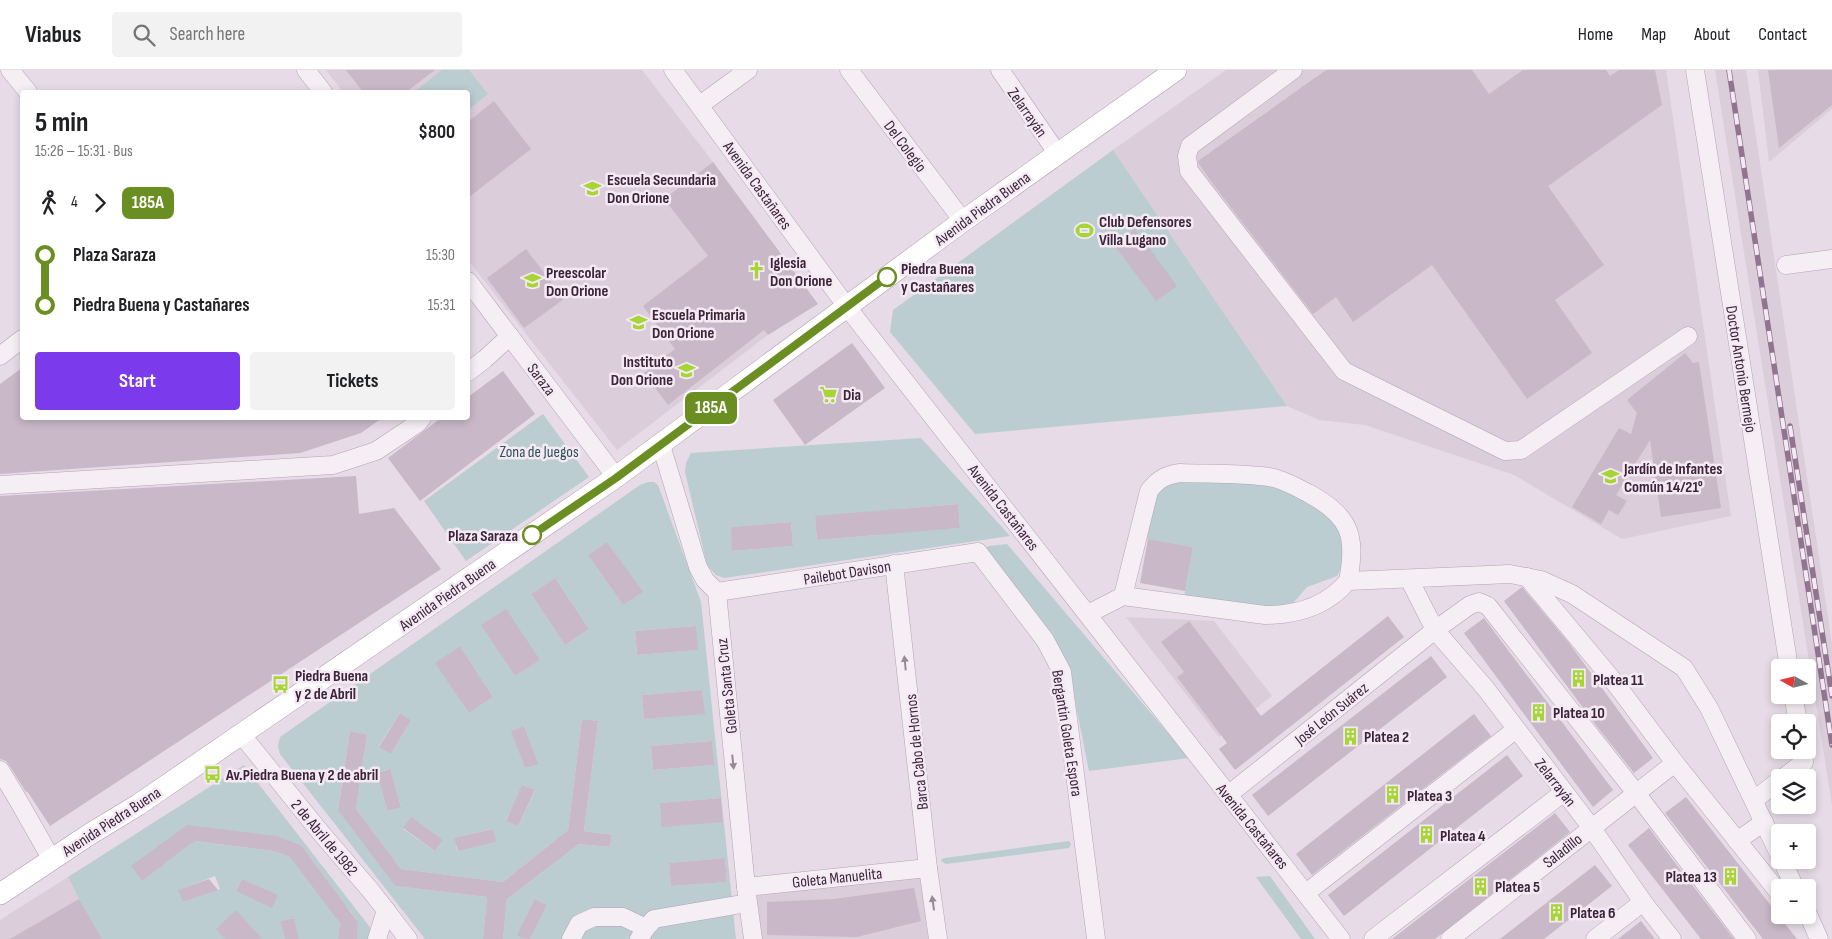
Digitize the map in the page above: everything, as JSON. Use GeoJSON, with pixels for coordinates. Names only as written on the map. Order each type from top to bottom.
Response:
{"type":"FeatureCollection","features":[{"type":"Feature","properties":{"kind":"main road","name":"Avenida Piedra Buena"},"geometry":{"type":"LineString","coordinates":[[0,894],[90,834],[138,805],[616,478],[963,221],[1176,70]]}},
{"type":"Feature","properties":{"kind":"street"},"geometry":{"type":"LineString","coordinates":[[10,70],[26,90]]}},
{"type":"Feature","properties":{"kind":"street"},"geometry":{"type":"LineString","coordinates":[[306,70],[321,90]]}},
{"type":"Feature","properties":{"kind":"street","name":"Avenida Castañares"},"geometry":{"type":"LineString","coordinates":[[673,70],[847,307],[1341,939]]}},
{"type":"Feature","properties":{"kind":"street"},"geometry":{"type":"LineString","coordinates":[[700,105],[748,70]]}},
{"type":"Feature","properties":{"kind":"street","name":"Del Colegio"},"geometry":{"type":"LineString","coordinates":[[849,70],[963,221]]}},
{"type":"Feature","properties":{"kind":"street","name":"Zelarrayán"},"geometry":{"type":"LineString","coordinates":[[1000,70],[1057,153]]}},
{"type":"Feature","properties":{"kind":"street"},"geometry":{"type":"LineString","coordinates":[[1293,70],[1190,146],[1187,156],[1189,171],[1344,371],[1505,451],[1521,450],[1688,336]]}},
{"type":"Feature","properties":{"kind":"street","name":"Doctor Antonio Bermejo"},"geometry":{"type":"LineString","coordinates":[[1695,70],[1788,659]]}},
{"type":"Feature","properties":{"kind":"street"},"geometry":{"type":"LineString","coordinates":[[1786,265],[1832,259]]}},
{"type":"Feature","properties":{"kind":"street","name":"Saraza"},"geometry":{"type":"LineString","coordinates":[[470,284],[616,478]]}},
{"type":"Feature","properties":{"kind":"street"},"geometry":{"type":"LineString","coordinates":[[470,370],[510,336]]}},
{"type":"Feature","properties":{"kind":"street"},"geometry":{"type":"LineString","coordinates":[[0,356],[20,341]]}},
{"type":"Feature","properties":{"kind":"street"},"geometry":{"type":"LineString","coordinates":[[0,485],[333,465],[376,451],[420,420]]}},
{"type":"Feature","properties":{"kind":"street"},"geometry":{"type":"LineString","coordinates":[[661,445],[698,567],[705,580],[717,592]]}},
{"type":"Feature","properties":{"kind":"street"},"geometry":{"type":"LineString","coordinates":[[1088,614],[1123,596],[1265,615],[1282,615],[1298,612],[1338,593],[1348,582],[1352,559],[1350,538],[1342,519],[1325,503],[1271,477],[1180,473],[1166,475],[1156,482],[1149,491],[1123,596]]}},
{"type":"Feature","properties":{"kind":"street","name":"Pailebot Davison"},"geometry":{"type":"LineString","coordinates":[[717,592],[978,552]]}},
{"type":"Feature","properties":{"kind":"street","name":"Bergantin Goleta Espora"},"geometry":{"type":"LineString","coordinates":[[978,552],[1045,640],[1062,672],[1096,939]]}},
{"type":"Feature","properties":{"kind":"street","name":"Barca Cabo de Hornos"},"geometry":{"type":"LineString","coordinates":[[894,564],[928,868],[938,939]]}},
{"type":"Feature","properties":{"kind":"street"},"geometry":{"type":"LineString","coordinates":[[1348,582],[1510,574],[1541,580],[1572,594],[1684,668],[1709,708],[1771,837]]}},
{"type":"Feature","properties":{"kind":"street"},"geometry":{"type":"LineString","coordinates":[[1527,577],[1612,679],[1675,763],[1771,883]]}},
{"type":"Feature","properties":{"kind":"street","name":"Zelarrayán"},"geometry":{"type":"LineString","coordinates":[[1410,578],[1435,630],[1486,689],[1591,827],[1643,902],[1672,939]]}},
{"type":"Feature","properties":{"kind":"street","name":"Goleta Santa Cruz"},"geometry":{"type":"LineString","coordinates":[[717,592],[753,939]]}},
{"type":"Feature","properties":{"kind":"street","name":"José León Suárez"},"geometry":{"type":"LineString","coordinates":[[1228,796],[1435,630],[1470,605],[1479,602],[1488,606],[1636,793],[1747,939]]}},
{"type":"Feature","properties":{"kind":"street"},"geometry":{"type":"LineString","coordinates":[[1306,893],[1516,730]]}},
{"type":"Feature","properties":{"kind":"street","name":"2 de Abril de 1982"},"geometry":{"type":"LineString","coordinates":[[241,734],[408,939]]}},
{"type":"Feature","properties":{"kind":"street"},"geometry":{"type":"LineString","coordinates":[[1791,769],[1800,759]]}},
{"type":"Feature","properties":{"kind":"street","name":"Saladillo"},"geometry":{"type":"LineString","coordinates":[[1450,939],[1675,763]]}},
{"type":"Feature","properties":{"kind":"street"},"geometry":{"type":"LineString","coordinates":[[0,770],[52,860]]}},
{"type":"Feature","properties":{"kind":"street"},"geometry":{"type":"LineString","coordinates":[[1754,800],[1771,787]]}},
{"type":"Feature","properties":{"kind":"street"},"geometry":{"type":"LineString","coordinates":[[1373,939],[1564,792]]}},
{"type":"Feature","properties":{"kind":"street"},"geometry":{"type":"LineString","coordinates":[[1737,841],[1764,822]]}},
{"type":"Feature","properties":{"kind":"street","name":"Goleta Manuelita"},"geometry":{"type":"LineString","coordinates":[[643,934],[654,920],[747,895],[928,868]]}},
{"type":"Feature","properties":{"kind":"street"},"geometry":{"type":"LineString","coordinates":[[1595,939],[1643,902]]}},
{"type":"Feature","properties":{"kind":"street"},"geometry":{"type":"LineString","coordinates":[[377,939],[386,910]]}},
{"type":"Feature","properties":{"kind":"street"},"geometry":{"type":"LineString","coordinates":[[571,939],[579,924],[594,917],[623,917],[643,934]]}},
{"type":"Feature","properties":{"kind":"street"},"geometry":{"type":"LineString","coordinates":[[1812,924],[1819,939]]}},
{"type":"Feature","properties":{"kind":"shaded area"},"geometry":{"type":"Polygon","coordinates":[[[326,70],[642,70],[713,162],[664,199],[768,335],[617,450],[470,263],[470,90],[341,90],[326,70]]]}},
{"type":"Feature","properties":{"kind":"shaded area"},"geometry":{"type":"Polygon","coordinates":[[[1226,70],[1666,70],[1731,516],[1622,539],[1514,475],[1365,425],[1319,420],[1287,406],[1113,150],[1226,70]]]}},
{"type":"Feature","properties":{"kind":"shaded area"},"geometry":{"type":"Polygon","coordinates":[[[1715,70],[1746,70],[1832,644],[1832,805],[1816,704],[1816,659],[1809,659],[1715,70]]]}},
{"type":"Feature","properties":{"kind":"shaded area"},"geometry":{"type":"Polygon","coordinates":[[[1758,70],[1832,70],[1832,109],[1769,162],[1758,70]]]}},
{"type":"Feature","properties":{"kind":"shaded area"},"geometry":{"type":"Polygon","coordinates":[[[1126,617],[1214,621],[1272,696],[1219,737],[1126,617]]]}},
{"type":"Feature","properties":{"kind":"shaded area"},"geometry":{"type":"Polygon","coordinates":[[[921,875],[928,939],[760,939],[755,896],[921,875]]]}},
{"type":"Feature","properties":{"kind":"shaded area"},"geometry":{"type":"Polygon","coordinates":[[[68,877],[102,939],[0,939],[0,920],[68,877]]]}},
{"type":"Feature","properties":{"kind":"green space"},"geometry":{"type":"Polygon","coordinates":[[[442,70],[469,70],[488,94],[470,108],[470,90],[417,90],[442,70]]]}},
{"type":"Feature","properties":{"kind":"green space","name":"Club Defensores Villa Lugano"},"geometry":{"type":"Polygon","coordinates":[[[1113,150],[1287,406],[975,434],[890,332],[893,310],[1113,150]]]}},
{"type":"Feature","properties":{"kind":"green space","name":"Plaza Saraza"},"geometry":{"type":"Polygon","coordinates":[[[543,414],[589,477],[466,561],[424,501],[543,414]]]}},
{"type":"Feature","properties":{"kind":"green space"},"geometry":{"type":"Polygon","coordinates":[[[921,438],[1010,536],[724,578],[716,575],[707,565],[685,472],[686,463],[691,453],[921,438]],[[958,504],[898,509],[899,532],[960,528],[958,504]],[[815,516],[817,540],[878,535],[815,516]],[[791,522],[731,527],[733,551],[793,546],[791,522]]]}},
{"type":"Feature","properties":{"kind":"green space"},"geometry":{"type":"Polygon","coordinates":[[[1172,480],[1270,482],[1294,491],[1339,524],[1345,561],[1337,576],[1307,587],[1289,608],[1275,610],[1184,597],[1193,547],[1147,539],[1155,495],[1172,480]]]}},
{"type":"Feature","properties":{"kind":"green space"},"geometry":{"type":"Polygon","coordinates":[[[654,482],[658,485],[701,602],[736,939],[530,939],[547,905],[535,899],[526,939],[503,939],[507,899],[579,844],[610,847],[612,835],[584,831],[598,721],[582,719],[568,830],[503,882],[401,869],[356,809],[367,734],[350,731],[338,809],[395,886],[487,897],[483,939],[425,939],[280,754],[278,746],[280,737],[640,485],[654,482]],[[607,542],[588,555],[623,605],[642,592],[607,542]],[[555,578],[531,594],[565,645],[589,629],[555,578]],[[482,625],[515,676],[539,660],[482,625]],[[695,626],[635,631],[637,655],[697,650],[695,626]],[[460,646],[436,663],[469,713],[493,697],[460,646]],[[702,690],[642,695],[644,719],[704,713],[702,690]],[[400,713],[379,746],[391,754],[411,720],[400,713]],[[524,726],[512,731],[525,768],[537,763],[524,726]],[[712,741],[651,746],[653,770],[713,765],[712,741]],[[389,769],[377,773],[389,811],[401,806],[389,769]],[[523,785],[506,820],[518,826],[535,791],[523,785]],[[721,798],[661,803],[723,822],[721,798]],[[411,818],[403,829],[435,851],[443,840],[411,818]],[[492,829],[455,838],[457,851],[495,842],[492,829]],[[725,858],[669,863],[671,886],[727,882],[725,858]]]}},
{"type":"Feature","properties":{"kind":"green space"},"geometry":{"type":"Polygon","coordinates":[[[1007,544],[1189,758],[1089,771],[1071,681],[983,549],[989,546],[1007,544]]]}},
{"type":"Feature","properties":{"kind":"green space"},"geometry":{"type":"Polygon","coordinates":[[[244,765],[379,939],[357,939],[339,931],[338,939],[299,939],[293,918],[280,921],[285,939],[102,939],[68,877],[244,765]],[[190,826],[196,841],[274,851],[190,826]],[[276,837],[274,851],[290,857],[348,909],[301,845],[276,837]],[[215,876],[179,890],[183,902],[220,889],[215,876]],[[242,879],[236,891],[277,895],[242,879]],[[349,909],[337,919],[340,923],[339,931],[357,933],[358,922],[349,909]]]}},
{"type":"Feature","properties":{"kind":"green space"},"geometry":{"type":"Polygon","coordinates":[[[1069,841],[1071,844],[1069,848],[946,864],[941,861],[945,858],[1069,841]]]}},
{"type":"Feature","properties":{"kind":"green space"},"geometry":{"type":"Polygon","coordinates":[[[1270,876],[1315,939],[1301,939],[1256,877],[1270,876]]]}},
{"type":"Feature","properties":{"kind":"building"},"geometry":{"type":"Polygon","coordinates":[[[346,70],[435,70],[409,90],[361,90],[346,70]]]}},
{"type":"Feature","properties":{"kind":"building"},"geometry":{"type":"Polygon","coordinates":[[[1326,70],[1472,70],[1489,94],[1523,70],[1606,70],[1610,76],[1619,70],[1655,70],[1662,105],[1548,186],[1604,265],[1555,300],[1592,353],[1527,399],[1432,265],[1353,322],[1336,297],[1313,314],[1216,188],[1198,161],[1326,70]]]}},
{"type":"Feature","properties":{"kind":"building"},"geometry":{"type":"Polygon","coordinates":[[[1768,70],[1832,70],[1832,105],[1779,148],[1768,70]]]}},
{"type":"Feature","properties":{"kind":"building"},"geometry":{"type":"Polygon","coordinates":[[[494,101],[531,149],[470,196],[470,120],[494,101]]]}},
{"type":"Feature","properties":{"kind":"building"},"geometry":{"type":"Polygon","coordinates":[[[713,162],[818,304],[768,335],[764,330],[668,405],[644,373],[675,349],[643,306],[708,256],[664,199],[713,162]]]}},
{"type":"Feature","properties":{"kind":"building"},"geometry":{"type":"Polygon","coordinates":[[[1135,229],[1177,286],[1156,301],[1114,245],[1135,229]]]}},
{"type":"Feature","properties":{"kind":"building"},"geometry":{"type":"Polygon","coordinates":[[[526,249],[564,299],[524,328],[487,278],[526,249]]]}},
{"type":"Feature","properties":{"kind":"building","name":"Dia"},"geometry":{"type":"Polygon","coordinates":[[[852,343],[885,388],[805,445],[773,400],[852,343]]]}},
{"type":"Feature","properties":{"kind":"building"},"geometry":{"type":"Polygon","coordinates":[[[1685,353],[1693,363],[1699,362],[1721,508],[1661,517],[1650,440],[1616,495],[1627,501],[1618,515],[1609,510],[1601,524],[1572,507],[1619,428],[1631,434],[1637,413],[1627,400],[1685,353]]]}},
{"type":"Feature","properties":{"kind":"building"},"geometry":{"type":"Polygon","coordinates":[[[20,369],[20,420],[379,420],[361,433],[300,453],[0,474],[0,384],[20,369]]]}},
{"type":"Feature","properties":{"kind":"building"},"geometry":{"type":"Polygon","coordinates":[[[503,371],[535,414],[420,501],[388,458],[438,420],[470,420],[470,396],[503,371]]]}},
{"type":"Feature","properties":{"kind":"building"},"geometry":{"type":"Polygon","coordinates":[[[356,476],[359,514],[394,508],[441,569],[50,826],[9,765],[6,761],[0,759],[0,496],[356,476]]]}},
{"type":"Feature","properties":{"kind":"building"},"geometry":{"type":"Polygon","coordinates":[[[958,504],[960,528],[817,540],[815,516],[958,504]]]}},
{"type":"Feature","properties":{"kind":"building"},"geometry":{"type":"Polygon","coordinates":[[[791,522],[793,546],[732,551],[731,527],[791,522]]]}},
{"type":"Feature","properties":{"kind":"building"},"geometry":{"type":"Polygon","coordinates":[[[1148,539],[1193,547],[1185,591],[1140,583],[1148,539]]]}},
{"type":"Feature","properties":{"kind":"building"},"geometry":{"type":"Polygon","coordinates":[[[607,542],[643,592],[623,605],[588,555],[607,542]]]}},
{"type":"Feature","properties":{"kind":"building"},"geometry":{"type":"Polygon","coordinates":[[[555,578],[589,629],[565,645],[531,594],[555,578]]]}},
{"type":"Feature","properties":{"kind":"building","name":"Platea 11"},"geometry":{"type":"Polygon","coordinates":[[[1522,587],[1569,643],[1653,758],[1634,773],[1598,728],[1504,601],[1522,587]]]}},
{"type":"Feature","properties":{"kind":"building"},"geometry":{"type":"Polygon","coordinates":[[[506,609],[540,660],[515,676],[481,625],[506,609]]]}},
{"type":"Feature","properties":{"kind":"building"},"geometry":{"type":"Polygon","coordinates":[[[1388,616],[1404,637],[1235,770],[1219,749],[1227,743],[1177,677],[1184,672],[1161,642],[1189,621],[1261,716],[1388,616]]]}},
{"type":"Feature","properties":{"kind":"building","name":"Platea 10"},"geometry":{"type":"Polygon","coordinates":[[[1484,618],[1613,790],[1593,807],[1464,633],[1484,618]]]}},
{"type":"Feature","properties":{"kind":"building"},"geometry":{"type":"Polygon","coordinates":[[[696,626],[698,650],[637,655],[635,631],[696,626]]]}},
{"type":"Feature","properties":{"kind":"building"},"geometry":{"type":"Polygon","coordinates":[[[460,646],[493,697],[469,713],[435,663],[460,646]]]}},
{"type":"Feature","properties":{"kind":"building","name":"Platea 2"},"geometry":{"type":"Polygon","coordinates":[[[1431,656],[1447,677],[1268,816],[1252,795],[1431,656]]]}},
{"type":"Feature","properties":{"kind":"building"},"geometry":{"type":"Polygon","coordinates":[[[702,690],[705,714],[644,719],[642,695],[702,690]]]}},
{"type":"Feature","properties":{"kind":"building"},"geometry":{"type":"Polygon","coordinates":[[[400,713],[411,720],[391,754],[379,747],[400,713]]]}},
{"type":"Feature","properties":{"kind":"building","name":"Platea 3"},"geometry":{"type":"Polygon","coordinates":[[[1474,714],[1491,736],[1312,875],[1296,854],[1474,714]]]}},
{"type":"Feature","properties":{"kind":"building"},"geometry":{"type":"Polygon","coordinates":[[[582,719],[598,721],[584,831],[612,835],[610,847],[579,844],[507,899],[503,939],[483,939],[487,897],[395,886],[338,810],[350,731],[367,734],[356,809],[401,869],[503,882],[568,830],[582,719]]]}},
{"type":"Feature","properties":{"kind":"building"},"geometry":{"type":"Polygon","coordinates":[[[524,726],[538,764],[525,768],[511,731],[524,726]]]}},
{"type":"Feature","properties":{"kind":"building"},"geometry":{"type":"Polygon","coordinates":[[[712,741],[714,765],[653,770],[651,746],[712,741]]]}},
{"type":"Feature","properties":{"kind":"building","name":"Platea 4"},"geometry":{"type":"Polygon","coordinates":[[[1507,755],[1523,776],[1344,916],[1328,895],[1507,755]]]}},
{"type":"Feature","properties":{"kind":"building"},"geometry":{"type":"Polygon","coordinates":[[[390,769],[401,807],[388,811],[377,773],[390,769]]]}},
{"type":"Feature","properties":{"kind":"building"},"geometry":{"type":"Polygon","coordinates":[[[522,785],[535,790],[518,826],[506,821],[522,785]]]}},
{"type":"Feature","properties":{"kind":"building","name":"Platea 13"},"geometry":{"type":"Polygon","coordinates":[[[1686,797],[1771,906],[1771,924],[1785,924],[1797,939],[1763,939],[1665,813],[1686,797]]]}},
{"type":"Feature","properties":{"kind":"building"},"geometry":{"type":"Polygon","coordinates":[[[721,798],[723,822],[662,827],[660,803],[721,798]]]}},
{"type":"Feature","properties":{"kind":"building","name":"Platea 5"},"geometry":{"type":"Polygon","coordinates":[[[1555,813],[1570,832],[1435,939],[1392,939],[1555,813]]]}},
{"type":"Feature","properties":{"kind":"building"},"geometry":{"type":"Polygon","coordinates":[[[411,817],[443,840],[435,851],[403,828],[411,817]]]}},
{"type":"Feature","properties":{"kind":"building"},"geometry":{"type":"Polygon","coordinates":[[[187,825],[276,836],[301,845],[358,922],[357,939],[338,939],[340,923],[290,857],[274,851],[196,841],[142,881],[131,866],[187,825]]]}},
{"type":"Feature","properties":{"kind":"building"},"geometry":{"type":"Polygon","coordinates":[[[1649,828],[1734,939],[1701,939],[1628,845],[1649,828]]]}},
{"type":"Feature","properties":{"kind":"building"},"geometry":{"type":"Polygon","coordinates":[[[493,829],[496,842],[458,851],[454,838],[493,829]]]}},
{"type":"Feature","properties":{"kind":"building"},"geometry":{"type":"Polygon","coordinates":[[[725,858],[727,882],[671,886],[669,863],[725,858]]]}},
{"type":"Feature","properties":{"kind":"building","name":"Platea 6"},"geometry":{"type":"Polygon","coordinates":[[[1595,865],[1612,886],[1544,939],[1500,939],[1595,865]]]}},
{"type":"Feature","properties":{"kind":"building"},"geometry":{"type":"Polygon","coordinates":[[[209,879],[218,890],[183,902],[178,890],[209,879]]]}},
{"type":"Feature","properties":{"kind":"building"},"geometry":{"type":"Polygon","coordinates":[[[242,879],[278,895],[272,908],[236,891],[242,879]]]}},
{"type":"Feature","properties":{"kind":"building"},"geometry":{"type":"Polygon","coordinates":[[[914,888],[921,921],[857,937],[767,935],[767,902],[834,899],[914,888]]]}},
{"type":"Feature","properties":{"kind":"building"},"geometry":{"type":"Polygon","coordinates":[[[79,899],[102,939],[10,939],[79,899]]]}},
{"type":"Feature","properties":{"kind":"building"},"geometry":{"type":"Polygon","coordinates":[[[535,899],[547,905],[530,939],[526,939],[517,935],[535,899]]]}},
{"type":"Feature","properties":{"kind":"building"},"geometry":{"type":"Polygon","coordinates":[[[236,910],[262,939],[225,939],[216,929],[236,910]]]}},
{"type":"Feature","properties":{"kind":"building"},"geometry":{"type":"Polygon","coordinates":[[[294,918],[299,939],[285,939],[280,921],[294,918]]]}},
{"type":"Feature","properties":{"kind":"building"},"geometry":{"type":"Polygon","coordinates":[[[1641,921],[1655,939],[1618,939],[1641,921]]]}},
{"type":"Feature","properties":{"kind":"railway"},"geometry":{"type":"LineString","coordinates":[[1729,70],[1832,745]]}},
{"type":"Feature","properties":{"kind":"railway"},"geometry":{"type":"LineString","coordinates":[[1790,426],[1832,696]]}},
{"type":"Feature","properties":{"kind":"bus line","name":"185A"},"geometry":{"type":"LineString","coordinates":[[532,535],[616,478],[887,277]]}},
{"type":"Feature","properties":{"kind":"place","name":"Escuela Secundaria Don Orione"},"geometry":{"type":"Point","coordinates":[593,188]}},
{"type":"Feature","properties":{"kind":"place","name":"Club Defensores Villa Lugano"},"geometry":{"type":"Point","coordinates":[1085,230]}},
{"type":"Feature","properties":{"kind":"place","name":"Iglesia Don Orione"},"geometry":{"type":"Point","coordinates":[756,271]}},
{"type":"Feature","properties":{"kind":"place","name":"Piedra Buena y Castañares"},"geometry":{"type":"Point","coordinates":[887,277]}},
{"type":"Feature","properties":{"kind":"place","name":"Preescolar Don Orione"},"geometry":{"type":"Point","coordinates":[532,281]}},
{"type":"Feature","properties":{"kind":"place","name":"Escuela Primaria Don Orione"},"geometry":{"type":"Point","coordinates":[638,323]}},
{"type":"Feature","properties":{"kind":"place","name":"Instituto Don Orione"},"geometry":{"type":"Point","coordinates":[687,370]}},
{"type":"Feature","properties":{"kind":"place","name":"Dia"},"geometry":{"type":"Point","coordinates":[829,394]}},
{"type":"Feature","properties":{"kind":"place","name":"Jardín de Infantes Común 14/21°"},"geometry":{"type":"Point","coordinates":[1610,477]}},
{"type":"Feature","properties":{"kind":"place","name":"Plaza Saraza"},"geometry":{"type":"Point","coordinates":[532,535]}},
{"type":"Feature","properties":{"kind":"place","name":"Platea 11"},"geometry":{"type":"Point","coordinates":[1579,679]}},
{"type":"Feature","properties":{"kind":"place","name":"Piedra Buena y 2 de Abril"},"geometry":{"type":"Point","coordinates":[281,684]}},
{"type":"Feature","properties":{"kind":"place","name":"Platea 10"},"geometry":{"type":"Point","coordinates":[1539,712]}},
{"type":"Feature","properties":{"kind":"place","name":"Platea 2"},"geometry":{"type":"Point","coordinates":[1350,736]}},
{"type":"Feature","properties":{"kind":"place","name":"Av.Piedra Buena y 2 de abril"},"geometry":{"type":"Point","coordinates":[212,774]}},
{"type":"Feature","properties":{"kind":"place","name":"Platea 3"},"geometry":{"type":"Point","coordinates":[1393,795]}},
{"type":"Feature","properties":{"kind":"place","name":"Platea 4"},"geometry":{"type":"Point","coordinates":[1426,835]}},
{"type":"Feature","properties":{"kind":"place","name":"Platea 13"},"geometry":{"type":"Point","coordinates":[1731,876]}},
{"type":"Feature","properties":{"kind":"place","name":"Platea 5"},"geometry":{"type":"Point","coordinates":[1481,886]}},
{"type":"Feature","properties":{"kind":"place","name":"Platea 6"},"geometry":{"type":"Point","coordinates":[1556,912]}},
{"type":"Feature","properties":{"kind":"park label","name":"Zona de Juegos"},"geometry":{"type":"Point","coordinates":[539,451]}}]}
